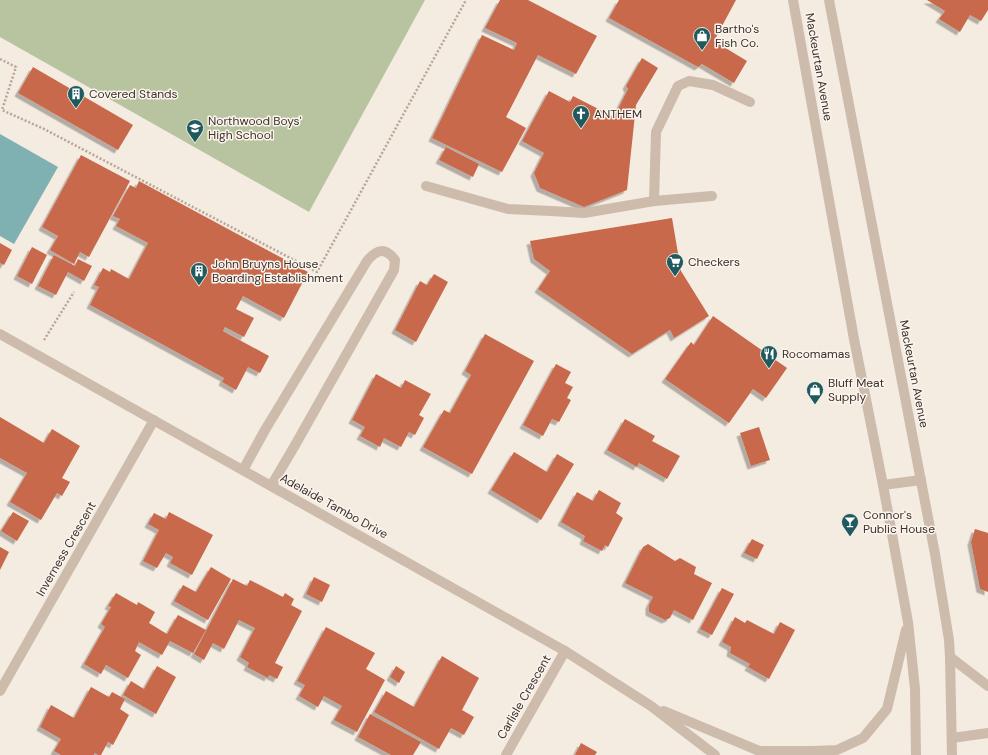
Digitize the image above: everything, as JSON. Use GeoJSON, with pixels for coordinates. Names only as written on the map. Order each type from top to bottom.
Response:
{"type":"FeatureCollection","features":[{"type":"Feature","properties":{"kind":"street","name":"Mackeurtan Avenue"},"geometry":{"type":"LineString","coordinates":[[793,0],[855,346],[883,485],[908,622],[915,688],[916,755]]}},
{"type":"Feature","properties":{"kind":"street","name":"Mackeurtan Avenue"},"geometry":{"type":"LineString","coordinates":[[829,0],[935,554],[948,632],[952,755]]}},
{"type":"Feature","properties":{"kind":"street"},"geometry":{"type":"LineString","coordinates":[[654,201],[656,132],[678,86],[689,81],[713,85],[750,102]]}},
{"type":"Feature","properties":{"kind":"street"},"geometry":{"type":"LineString","coordinates":[[426,186],[508,209],[584,212],[654,201],[712,196]]}},
{"type":"Feature","properties":{"kind":"street"},"geometry":{"type":"LineString","coordinates":[[243,470],[265,430],[367,260],[376,252],[387,252],[395,260],[394,270],[271,486]]}},
{"type":"Feature","properties":{"kind":"street","name":"Adelaide Tambo Drive"},"geometry":{"type":"LineString","coordinates":[[0,334],[565,651],[651,706],[715,755]]}},
{"type":"Feature","properties":{"kind":"street","name":"Inverness Crescent"},"geometry":{"type":"LineString","coordinates":[[0,691],[154,420]]}},
{"type":"Feature","properties":{"kind":"street"},"geometry":{"type":"LineString","coordinates":[[883,485],[921,480]]}},
{"type":"Feature","properties":{"kind":"street"},"geometry":{"type":"LineString","coordinates":[[763,753],[837,750],[863,738],[887,709],[908,622]]}},
{"type":"Feature","properties":{"kind":"street","name":"Carlisle Crescent"},"geometry":{"type":"LineString","coordinates":[[506,755],[565,651]]}},
{"type":"Feature","properties":{"kind":"street"},"geometry":{"type":"LineString","coordinates":[[950,657],[988,686]]}},
{"type":"Feature","properties":{"kind":"street","name":"Adelaide Tambo Drive"},"geometry":{"type":"LineString","coordinates":[[651,706],[763,753]]}},
{"type":"Feature","properties":{"kind":"street"},"geometry":{"type":"LineString","coordinates":[[952,738],[988,733]]}},
{"type":"Feature","properties":{"kind":"path"},"geometry":{"type":"LineString","coordinates":[[0,59],[16,68],[1,111],[44,130],[316,272],[466,0]]}},
{"type":"Feature","properties":{"kind":"path"},"geometry":{"type":"LineString","coordinates":[[35,354],[74,292]]}},
{"type":"Feature","properties":{"kind":"green space"},"geometry":{"type":"Polygon","coordinates":[[[0,0],[425,0],[309,212],[0,37],[0,0]]]}},
{"type":"Feature","properties":{"kind":"water"},"geometry":{"type":"Polygon","coordinates":[[[0,134],[58,167],[14,244],[0,236],[0,134]]]}},
{"type":"Feature","properties":{"kind":"building"},"geometry":{"type":"Polygon","coordinates":[[[500,0],[528,0],[597,36],[576,74],[538,55],[506,117],[526,128],[502,172],[432,138],[482,35],[514,50],[517,43],[485,28],[500,0]]]}},
{"type":"Feature","properties":{"kind":"building"},"geometry":{"type":"Polygon","coordinates":[[[619,0],[736,0],[714,41],[747,61],[734,83],[702,64],[698,67],[609,18],[619,0]]]}},
{"type":"Feature","properties":{"kind":"building"},"geometry":{"type":"Polygon","coordinates":[[[927,0],[988,0],[988,10],[981,21],[970,15],[960,32],[939,19],[945,11],[927,0]]]}},
{"type":"Feature","properties":{"kind":"building","name":"ANTHEM"},"geometry":{"type":"Polygon","coordinates":[[[642,58],[658,68],[636,105],[627,190],[584,207],[540,188],[534,173],[544,153],[522,141],[549,91],[570,102],[573,96],[614,117],[628,89],[626,86],[642,58]]]}},
{"type":"Feature","properties":{"kind":"building","name":"Covered Stands"},"geometry":{"type":"Polygon","coordinates":[[[33,67],[133,125],[118,150],[18,93],[33,67]]]}},
{"type":"Feature","properties":{"kind":"building"},"geometry":{"type":"Polygon","coordinates":[[[446,147],[479,164],[473,177],[439,160],[446,147]]]}},
{"type":"Feature","properties":{"kind":"building"},"geometry":{"type":"Polygon","coordinates":[[[81,155],[130,181],[89,257],[80,252],[74,264],[50,250],[58,236],[42,227],[81,155]]]}},
{"type":"Feature","properties":{"kind":"building","name":"John Bruyns House Boarding Establishment"},"geometry":{"type":"Polygon","coordinates":[[[139,181],[308,272],[284,318],[243,296],[236,309],[254,318],[244,337],[225,327],[223,331],[269,356],[260,373],[248,367],[236,390],[222,382],[224,378],[90,305],[99,287],[94,285],[103,268],[110,272],[111,269],[129,279],[148,243],[116,226],[120,219],[113,216],[130,185],[136,188],[139,181]]]}},
{"type":"Feature","properties":{"kind":"building"},"geometry":{"type":"Polygon","coordinates":[[[672,218],[681,271],[709,316],[674,338],[670,330],[632,354],[538,289],[550,271],[534,259],[530,241],[672,218]]]}},
{"type":"Feature","properties":{"kind":"building"},"geometry":{"type":"Polygon","coordinates":[[[0,243],[12,250],[4,265],[0,263],[0,243]]]}},
{"type":"Feature","properties":{"kind":"building"},"geometry":{"type":"Polygon","coordinates":[[[32,247],[47,255],[32,284],[17,276],[32,247]]]}},
{"type":"Feature","properties":{"kind":"building"},"geometry":{"type":"Polygon","coordinates":[[[54,255],[75,266],[78,259],[92,266],[84,281],[68,272],[56,295],[38,286],[54,255]]]}},
{"type":"Feature","properties":{"kind":"building"},"geometry":{"type":"Polygon","coordinates":[[[434,274],[448,282],[416,342],[395,330],[420,281],[427,285],[434,274]]]}},
{"type":"Feature","properties":{"kind":"building"},"geometry":{"type":"Polygon","coordinates":[[[713,316],[787,368],[766,398],[753,389],[729,423],[665,379],[691,342],[694,345],[713,316]]]}},
{"type":"Feature","properties":{"kind":"building"},"geometry":{"type":"Polygon","coordinates":[[[485,334],[534,361],[472,474],[423,447],[444,410],[450,413],[471,375],[465,371],[485,334]]]}},
{"type":"Feature","properties":{"kind":"building"},"geometry":{"type":"Polygon","coordinates":[[[556,364],[571,372],[565,383],[573,387],[567,398],[571,400],[559,422],[552,419],[543,436],[523,425],[556,364]]]}},
{"type":"Feature","properties":{"kind":"building"},"geometry":{"type":"Polygon","coordinates":[[[376,374],[401,388],[405,380],[431,394],[419,415],[424,418],[415,435],[409,432],[401,447],[384,438],[380,447],[360,436],[365,427],[352,420],[376,374]]]}},
{"type":"Feature","properties":{"kind":"building"},"geometry":{"type":"Polygon","coordinates":[[[0,417],[44,443],[52,429],[80,446],[62,478],[70,482],[62,496],[57,493],[41,520],[10,502],[27,473],[0,458],[0,417]]]}},
{"type":"Feature","properties":{"kind":"building"},"geometry":{"type":"Polygon","coordinates":[[[625,419],[655,436],[652,441],[680,456],[667,479],[639,463],[637,467],[607,450],[625,419]]]}},
{"type":"Feature","properties":{"kind":"building"},"geometry":{"type":"Polygon","coordinates":[[[759,427],[770,460],[751,466],[740,433],[759,427]]]}},
{"type":"Feature","properties":{"kind":"building"},"geometry":{"type":"Polygon","coordinates":[[[514,452],[547,472],[557,454],[574,464],[541,520],[491,490],[514,452]]]}},
{"type":"Feature","properties":{"kind":"building"},"geometry":{"type":"Polygon","coordinates":[[[599,490],[621,503],[616,513],[623,518],[608,547],[605,545],[602,551],[583,541],[585,536],[561,522],[577,492],[593,501],[599,490]]]}},
{"type":"Feature","properties":{"kind":"building"},"geometry":{"type":"Polygon","coordinates":[[[13,512],[29,521],[17,541],[1,531],[13,512]]]}},
{"type":"Feature","properties":{"kind":"building"},"geometry":{"type":"Polygon","coordinates":[[[169,512],[213,535],[192,575],[170,563],[173,557],[166,553],[157,568],[143,561],[159,530],[148,524],[154,513],[166,519],[169,512]]]}},
{"type":"Feature","properties":{"kind":"building"},"geometry":{"type":"Polygon","coordinates":[[[975,529],[988,533],[988,592],[980,589],[971,542],[975,529]]]}},
{"type":"Feature","properties":{"kind":"building"},"geometry":{"type":"Polygon","coordinates":[[[752,539],[764,545],[757,559],[744,553],[752,539]]]}},
{"type":"Feature","properties":{"kind":"building"},"geometry":{"type":"Polygon","coordinates":[[[648,544],[675,561],[680,558],[696,567],[694,574],[712,583],[693,620],[674,610],[670,618],[665,620],[649,612],[649,605],[653,597],[625,583],[643,547],[648,544]]]}},
{"type":"Feature","properties":{"kind":"building"},"geometry":{"type":"Polygon","coordinates":[[[0,547],[9,552],[0,570],[0,547]]]}},
{"type":"Feature","properties":{"kind":"building"},"geometry":{"type":"Polygon","coordinates":[[[211,567],[231,579],[208,620],[174,601],[183,585],[196,592],[211,567]]]}},
{"type":"Feature","properties":{"kind":"building"},"geometry":{"type":"Polygon","coordinates":[[[314,577],[330,585],[322,602],[306,594],[314,577]]]}},
{"type":"Feature","properties":{"kind":"building"},"geometry":{"type":"Polygon","coordinates":[[[233,579],[247,586],[250,580],[283,597],[285,593],[294,599],[291,605],[302,611],[275,663],[283,667],[277,679],[269,675],[268,678],[247,667],[249,663],[240,657],[255,628],[239,620],[224,649],[213,643],[204,660],[194,654],[233,579]]]}},
{"type":"Feature","properties":{"kind":"building"},"geometry":{"type":"Polygon","coordinates":[[[722,588],[734,594],[712,635],[700,629],[722,588]]]}},
{"type":"Feature","properties":{"kind":"building"},"geometry":{"type":"Polygon","coordinates":[[[116,593],[137,605],[138,602],[155,612],[149,623],[167,634],[178,615],[206,630],[193,653],[170,641],[162,655],[139,642],[135,651],[141,655],[128,678],[106,665],[101,674],[84,664],[105,627],[101,624],[111,607],[108,606],[116,593]]]}},
{"type":"Feature","properties":{"kind":"building"},"geometry":{"type":"Polygon","coordinates":[[[735,617],[745,623],[747,620],[774,634],[780,622],[795,630],[769,679],[748,667],[750,664],[730,653],[731,647],[722,642],[735,617]]]}},
{"type":"Feature","properties":{"kind":"building"},"geometry":{"type":"Polygon","coordinates":[[[326,627],[375,653],[366,669],[385,680],[357,732],[334,720],[342,706],[324,696],[318,707],[299,696],[305,685],[297,681],[326,627]]]}},
{"type":"Feature","properties":{"kind":"building"},"geometry":{"type":"Polygon","coordinates":[[[442,656],[479,678],[462,710],[474,717],[464,735],[451,728],[439,749],[374,712],[386,691],[414,707],[442,656]]]}},
{"type":"Feature","properties":{"kind":"building"},"geometry":{"type":"Polygon","coordinates":[[[157,666],[176,677],[156,714],[123,695],[131,681],[144,689],[157,666]]]}},
{"type":"Feature","properties":{"kind":"building"},"geometry":{"type":"Polygon","coordinates":[[[396,666],[405,672],[399,683],[390,677],[396,666]]]}},
{"type":"Feature","properties":{"kind":"building"},"geometry":{"type":"Polygon","coordinates":[[[91,687],[109,697],[112,692],[125,699],[120,709],[129,715],[113,745],[108,742],[101,755],[95,753],[94,755],[61,755],[54,751],[61,739],[40,727],[51,705],[74,718],[91,687]]]}},
{"type":"Feature","properties":{"kind":"building"},"geometry":{"type":"Polygon","coordinates":[[[370,714],[421,742],[413,755],[391,755],[358,737],[370,714]]]}},
{"type":"Feature","properties":{"kind":"building"},"geometry":{"type":"Polygon","coordinates":[[[581,743],[597,752],[595,755],[575,755],[581,743]]]}},
{"type":"Feature","properties":{"kind":"place","name":"Bartho's Fish Co."},"geometry":{"type":"Point","coordinates":[702,51]}},
{"type":"Feature","properties":{"kind":"place","name":"Covered Stands"},"geometry":{"type":"Point","coordinates":[76,109]}},
{"type":"Feature","properties":{"kind":"place","name":"ANTHEM"},"geometry":{"type":"Point","coordinates":[581,129]}},
{"type":"Feature","properties":{"kind":"place","name":"Northwood Boys' High School"},"geometry":{"type":"Point","coordinates":[195,143]}},
{"type":"Feature","properties":{"kind":"place","name":"Checkers"},"geometry":{"type":"Point","coordinates":[675,277]}},
{"type":"Feature","properties":{"kind":"place","name":"John Bruyns House Boarding Establishment"},"geometry":{"type":"Point","coordinates":[199,286]}},
{"type":"Feature","properties":{"kind":"place","name":"Rocomamas"},"geometry":{"type":"Point","coordinates":[769,369]}},
{"type":"Feature","properties":{"kind":"place","name":"Bluff Meat Supply"},"geometry":{"type":"Point","coordinates":[815,405]}},
{"type":"Feature","properties":{"kind":"place","name":"Connor's Public House"},"geometry":{"type":"Point","coordinates":[850,537]}}]}
